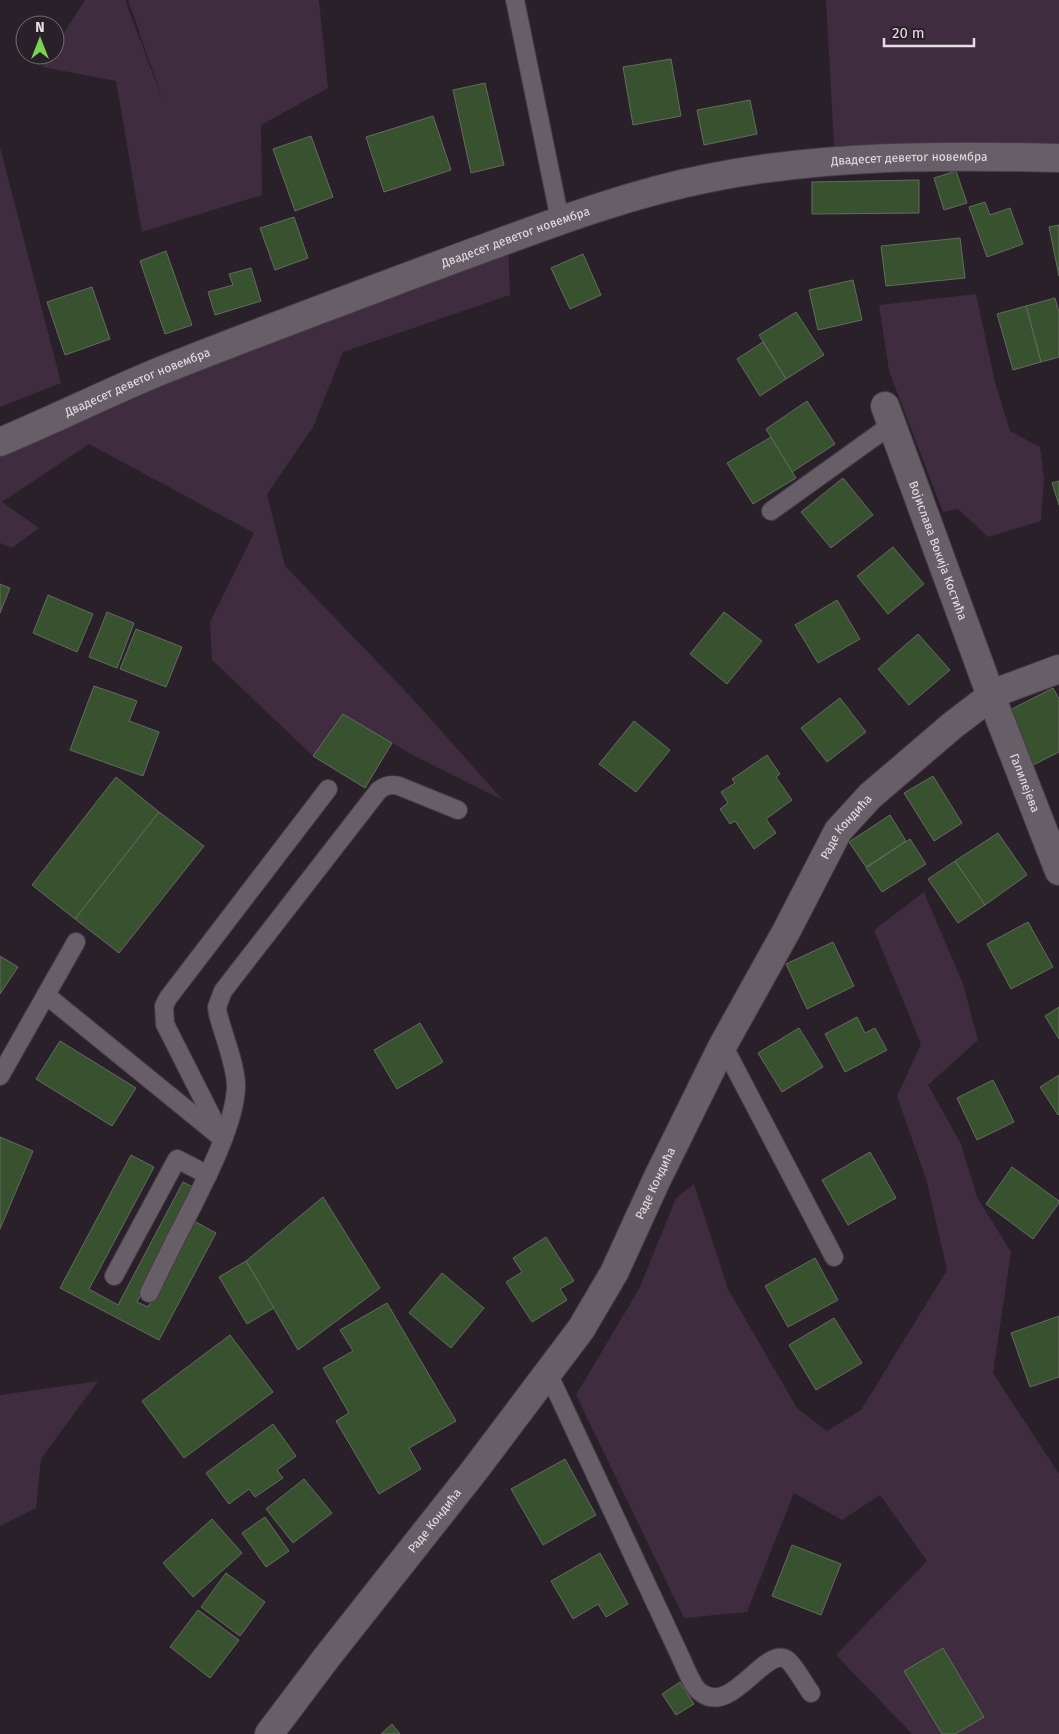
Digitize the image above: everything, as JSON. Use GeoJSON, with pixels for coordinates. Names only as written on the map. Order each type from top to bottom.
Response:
{"type":"FeatureCollection","features":[{"type":"Feature","properties":{"kind":"street","name":"Двадесет деветог новембра"},"geometry":{"type":"LineString","coordinates":[[0,442],[155,373],[280,324],[560,220],[649,192],[709,178],[776,166],[898,158],[1059,158]]}},
{"type":"Feature","properties":{"kind":"street","name":"Војислава Вокија Костића"},"geometry":{"type":"LineString","coordinates":[[888,415],[991,696]]}},
{"type":"Feature","properties":{"kind":"street","name":"Раде Кондића"},"geometry":{"type":"LineString","coordinates":[[269,1734],[327,1657],[474,1471],[581,1329],[614,1273],[657,1179],[723,1045],[787,930],[838,831],[870,796],[953,725],[991,696],[1005,689],[1059,670]]}},
{"type":"Feature","properties":{"kind":"street","name":"Галилејева"},"geometry":{"type":"LineString","coordinates":[[991,696],[1059,871]]}},
{"type":"Feature","properties":{"kind":"lane"},"geometry":{"type":"LineString","coordinates":[[515,0],[560,220]]}},
{"type":"Feature","properties":{"kind":"lane"},"geometry":{"type":"LineString","coordinates":[[771,511],[888,415]]}},
{"type":"Feature","properties":{"kind":"lane"},"geometry":{"type":"LineString","coordinates":[[149,1293],[208,1175],[223,1139],[234,1101],[235,1074],[217,1006],[223,992],[379,790],[393,784],[458,810]]}},
{"type":"Feature","properties":{"kind":"lane"},"geometry":{"type":"LineString","coordinates":[[223,1139],[165,1024],[164,1006],[168,998],[328,790]]}},
{"type":"Feature","properties":{"kind":"lane"},"geometry":{"type":"LineString","coordinates":[[0,1076],[76,942]]}},
{"type":"Feature","properties":{"kind":"lane"},"geometry":{"type":"LineString","coordinates":[[46,995],[223,1139]]}},
{"type":"Feature","properties":{"kind":"lane"},"geometry":{"type":"LineString","coordinates":[[723,1045],[834,1257]]}},
{"type":"Feature","properties":{"kind":"lane"},"geometry":{"type":"LineString","coordinates":[[114,1276],[177,1159],[208,1175]]}},
{"type":"Feature","properties":{"kind":"lane"},"geometry":{"type":"LineString","coordinates":[[548,1373],[698,1691],[709,1697],[721,1698],[754,1675],[768,1662],[781,1658],[788,1660],[811,1693]]}},
{"type":"Feature","properties":{"kind":"shaded area"},"geometry":{"type":"Polygon","coordinates":[[[85,0],[125,0],[165,106],[128,0],[319,0],[328,88],[261,125],[262,195],[142,232],[116,81],[42,67],[43,65],[65,65],[65,31],[85,0]]]}},
{"type":"Feature","properties":{"kind":"shaded area"},"geometry":{"type":"Polygon","coordinates":[[[826,0],[1059,0],[1059,158],[835,162],[826,0]]]}},
{"type":"Feature","properties":{"kind":"shaded area"},"geometry":{"type":"Polygon","coordinates":[[[0,147],[61,383],[0,407],[0,147]]]}},
{"type":"Feature","properties":{"kind":"shaded area"},"geometry":{"type":"Polygon","coordinates":[[[508,240],[510,295],[343,352],[313,427],[267,494],[285,566],[410,696],[503,800],[411,754],[343,714],[313,756],[212,660],[210,622],[254,533],[89,444],[2,502],[39,528],[12,548],[0,543],[0,442],[508,240]]]}},
{"type":"Feature","properties":{"kind":"shaded area"},"geometry":{"type":"Polygon","coordinates":[[[976,294],[995,382],[1010,431],[1040,447],[1044,478],[1041,521],[988,537],[958,509],[943,512],[889,371],[879,305],[976,294]]]}},
{"type":"Feature","properties":{"kind":"shaded area"},"geometry":{"type":"Polygon","coordinates":[[[924,892],[963,984],[978,1040],[928,1085],[961,1144],[977,1197],[1011,1252],[993,1373],[1059,1474],[1059,1734],[912,1734],[836,1655],[927,1561],[880,1495],[842,1520],[794,1493],[747,1612],[684,1618],[576,1395],[639,1289],[676,1198],[694,1184],[728,1289],[797,1408],[827,1431],[861,1410],[947,1270],[927,1182],[897,1096],[921,1044],[874,930],[924,892]]]}},
{"type":"Feature","properties":{"kind":"shaded area"},"geometry":{"type":"Polygon","coordinates":[[[98,1381],[41,1459],[36,1508],[0,1526],[0,1395],[98,1381]]]}},
{"type":"Feature","properties":{"kind":"building"},"geometry":{"type":"Polygon","coordinates":[[[671,59],[681,116],[633,125],[623,67],[671,59]]]}},
{"type":"Feature","properties":{"kind":"building"},"geometry":{"type":"Polygon","coordinates":[[[485,83],[504,165],[471,173],[453,90],[485,83]]]}},
{"type":"Feature","properties":{"kind":"building"},"geometry":{"type":"Polygon","coordinates":[[[750,100],[757,134],[704,145],[697,110],[750,100]]]}},
{"type":"Feature","properties":{"kind":"building"},"geometry":{"type":"Polygon","coordinates":[[[433,116],[451,170],[384,192],[366,137],[433,116]]]}},
{"type":"Feature","properties":{"kind":"building"},"geometry":{"type":"Polygon","coordinates":[[[311,136],[333,197],[295,211],[273,149],[311,136]]]}},
{"type":"Feature","properties":{"kind":"building"},"geometry":{"type":"Polygon","coordinates":[[[956,171],[967,203],[944,210],[934,178],[956,171]]]}},
{"type":"Feature","properties":{"kind":"building"},"geometry":{"type":"Polygon","coordinates":[[[919,180],[919,213],[812,214],[812,182],[919,180]]]}},
{"type":"Feature","properties":{"kind":"building"},"geometry":{"type":"Polygon","coordinates":[[[985,202],[990,215],[1010,208],[1023,244],[987,257],[969,207],[985,202]]]}},
{"type":"Feature","properties":{"kind":"building"},"geometry":{"type":"Polygon","coordinates":[[[294,217],[308,258],[275,270],[260,228],[294,217]]]}},
{"type":"Feature","properties":{"kind":"building"},"geometry":{"type":"Polygon","coordinates":[[[1059,225],[1059,276],[1049,227],[1059,225]]]}},
{"type":"Feature","properties":{"kind":"building"},"geometry":{"type":"Polygon","coordinates":[[[960,238],[965,278],[886,286],[881,246],[960,238]]]}},
{"type":"Feature","properties":{"kind":"building"},"geometry":{"type":"Polygon","coordinates":[[[166,251],[192,325],[165,334],[140,261],[166,251]]]}},
{"type":"Feature","properties":{"kind":"building"},"geometry":{"type":"Polygon","coordinates":[[[583,254],[601,295],[570,309],[551,268],[583,254]]]}},
{"type":"Feature","properties":{"kind":"building"},"geometry":{"type":"Polygon","coordinates":[[[251,268],[261,301],[215,315],[208,292],[233,285],[229,274],[251,268]]]}},
{"type":"Feature","properties":{"kind":"building"},"geometry":{"type":"Polygon","coordinates":[[[853,280],[862,320],[818,330],[809,290],[853,280]]]}},
{"type":"Feature","properties":{"kind":"building"},"geometry":{"type":"Polygon","coordinates":[[[92,287],[110,339],[65,355],[47,302],[92,287]]]}},
{"type":"Feature","properties":{"kind":"building"},"geometry":{"type":"Polygon","coordinates":[[[1055,298],[1059,312],[1059,357],[1041,362],[1026,306],[1055,298]]]}},
{"type":"Feature","properties":{"kind":"building"},"geometry":{"type":"Polygon","coordinates":[[[1026,306],[1041,362],[1013,370],[997,314],[1026,306]]]}},
{"type":"Feature","properties":{"kind":"building"},"geometry":{"type":"Polygon","coordinates":[[[796,312],[824,355],[786,379],[759,335],[796,312]]]}},
{"type":"Feature","properties":{"kind":"building"},"geometry":{"type":"Polygon","coordinates":[[[763,342],[786,379],[760,396],[737,359],[763,342]]]}},
{"type":"Feature","properties":{"kind":"building"},"geometry":{"type":"Polygon","coordinates":[[[807,401],[835,444],[792,472],[766,429],[807,401]]]}},
{"type":"Feature","properties":{"kind":"building"},"geometry":{"type":"Polygon","coordinates":[[[771,437],[796,478],[753,504],[727,463],[771,437]]]}},
{"type":"Feature","properties":{"kind":"building"},"geometry":{"type":"Polygon","coordinates":[[[843,478],[873,515],[831,548],[801,512],[843,478]]]}},
{"type":"Feature","properties":{"kind":"building"},"geometry":{"type":"Polygon","coordinates":[[[1059,481],[1059,505],[1052,483],[1059,481]]]}},
{"type":"Feature","properties":{"kind":"building"},"geometry":{"type":"Polygon","coordinates":[[[893,547],[924,584],[888,614],[857,576],[893,547]]]}},
{"type":"Feature","properties":{"kind":"building"},"geometry":{"type":"Polygon","coordinates":[[[0,584],[10,588],[0,613],[0,584]]]}},
{"type":"Feature","properties":{"kind":"building"},"geometry":{"type":"Polygon","coordinates":[[[48,595],[93,614],[77,652],[33,633],[48,595]]]}},
{"type":"Feature","properties":{"kind":"building"},"geometry":{"type":"Polygon","coordinates":[[[837,600],[860,639],[818,663],[795,625],[837,600]]]}},
{"type":"Feature","properties":{"kind":"building"},"geometry":{"type":"Polygon","coordinates":[[[107,612],[134,623],[117,668],[89,657],[107,612]]]}},
{"type":"Feature","properties":{"kind":"building"},"geometry":{"type":"Polygon","coordinates":[[[724,612],[762,641],[727,684],[690,654],[724,612]]]}},
{"type":"Feature","properties":{"kind":"building"},"geometry":{"type":"Polygon","coordinates":[[[136,629],[182,647],[166,687],[120,669],[136,629]]]}},
{"type":"Feature","properties":{"kind":"building"},"geometry":{"type":"Polygon","coordinates":[[[918,634],[950,670],[909,705],[878,669],[918,634]]]}},
{"type":"Feature","properties":{"kind":"building"},"geometry":{"type":"Polygon","coordinates":[[[94,686],[137,701],[129,721],[159,732],[143,776],[70,750],[94,686]]]}},
{"type":"Feature","properties":{"kind":"building"},"geometry":{"type":"Polygon","coordinates":[[[1053,688],[1059,699],[1059,752],[1031,766],[1004,713],[1053,688]]]}},
{"type":"Feature","properties":{"kind":"building"},"geometry":{"type":"Polygon","coordinates":[[[840,698],[866,732],[827,762],[801,728],[840,698]]]}},
{"type":"Feature","properties":{"kind":"building"},"geometry":{"type":"Polygon","coordinates":[[[343,714],[392,743],[365,788],[313,756],[343,714]]]}},
{"type":"Feature","properties":{"kind":"building"},"geometry":{"type":"Polygon","coordinates":[[[634,721],[670,750],[636,792],[599,764],[634,721]]]}},
{"type":"Feature","properties":{"kind":"building"},"geometry":{"type":"Polygon","coordinates":[[[767,755],[780,774],[776,777],[792,800],[766,819],[776,833],[754,849],[735,821],[730,824],[720,809],[728,803],[721,792],[735,783],[732,779],[767,755]]]}},
{"type":"Feature","properties":{"kind":"building"},"geometry":{"type":"Polygon","coordinates":[[[933,776],[962,823],[934,841],[904,793],[933,776]]]}},
{"type":"Feature","properties":{"kind":"building"},"geometry":{"type":"Polygon","coordinates":[[[116,777],[159,812],[75,919],[32,885],[116,777]]]}},
{"type":"Feature","properties":{"kind":"building"},"geometry":{"type":"Polygon","coordinates":[[[159,812],[204,846],[119,953],[75,919],[159,812]]]}},
{"type":"Feature","properties":{"kind":"building"},"geometry":{"type":"Polygon","coordinates":[[[890,815],[906,841],[866,867],[849,842],[890,815]]]}},
{"type":"Feature","properties":{"kind":"building"},"geometry":{"type":"Polygon","coordinates":[[[998,833],[1027,875],[985,905],[955,861],[998,833]]]}},
{"type":"Feature","properties":{"kind":"building"},"geometry":{"type":"Polygon","coordinates":[[[910,839],[926,864],[882,892],[866,868],[910,839]]]}},
{"type":"Feature","properties":{"kind":"building"},"geometry":{"type":"Polygon","coordinates":[[[955,861],[985,905],[958,923],[928,879],[955,861]]]}},
{"type":"Feature","properties":{"kind":"building"},"geometry":{"type":"Polygon","coordinates":[[[1028,922],[1053,967],[1011,989],[987,944],[1028,922]]]}},
{"type":"Feature","properties":{"kind":"building"},"geometry":{"type":"Polygon","coordinates":[[[833,942],[854,986],[807,1009],[786,964],[833,942]]]}},
{"type":"Feature","properties":{"kind":"building"},"geometry":{"type":"Polygon","coordinates":[[[0,956],[18,967],[0,994],[0,956]]]}},
{"type":"Feature","properties":{"kind":"building"},"geometry":{"type":"Polygon","coordinates":[[[1059,1007],[1059,1039],[1045,1016],[1059,1007]]]}},
{"type":"Feature","properties":{"kind":"building"},"geometry":{"type":"Polygon","coordinates":[[[857,1017],[865,1033],[875,1028],[887,1050],[845,1072],[825,1034],[857,1017]]]}},
{"type":"Feature","properties":{"kind":"building"},"geometry":{"type":"Polygon","coordinates":[[[420,1023],[443,1062],[397,1089],[374,1050],[420,1023]]]}},
{"type":"Feature","properties":{"kind":"building"},"geometry":{"type":"Polygon","coordinates":[[[799,1028],[823,1067],[782,1092],[758,1053],[799,1028]]]}},
{"type":"Feature","properties":{"kind":"building"},"geometry":{"type":"Polygon","coordinates":[[[60,1041],[136,1088],[112,1126],[36,1079],[60,1041]]]}},
{"type":"Feature","properties":{"kind":"building"},"geometry":{"type":"Polygon","coordinates":[[[1059,1075],[1059,1114],[1058,1115],[1040,1087],[1059,1075]]]}},
{"type":"Feature","properties":{"kind":"building"},"geometry":{"type":"Polygon","coordinates":[[[993,1080],[1014,1122],[977,1140],[957,1098],[993,1080]]]}},
{"type":"Feature","properties":{"kind":"building"},"geometry":{"type":"Polygon","coordinates":[[[0,1137],[33,1151],[0,1229],[0,1137]]]}},
{"type":"Feature","properties":{"kind":"building"},"geometry":{"type":"Polygon","coordinates":[[[870,1152],[896,1198],[848,1225],[822,1180],[870,1152]]]}},
{"type":"Feature","properties":{"kind":"building"},"geometry":{"type":"Polygon","coordinates":[[[131,1155],[154,1167],[89,1289],[118,1305],[183,1182],[197,1189],[137,1302],[148,1307],[194,1221],[216,1233],[159,1340],[60,1288],[131,1155]]]}},
{"type":"Feature","properties":{"kind":"building"},"geometry":{"type":"Polygon","coordinates":[[[1012,1167],[1059,1201],[1033,1239],[986,1204],[1012,1167]]]}},
{"type":"Feature","properties":{"kind":"building"},"geometry":{"type":"Polygon","coordinates":[[[323,1197],[380,1288],[298,1350],[246,1261],[323,1197]]]}},
{"type":"Feature","properties":{"kind":"building"},"geometry":{"type":"Polygon","coordinates":[[[546,1237],[574,1281],[560,1289],[567,1300],[532,1322],[506,1282],[522,1272],[513,1258],[546,1237]]]}},
{"type":"Feature","properties":{"kind":"building"},"geometry":{"type":"Polygon","coordinates":[[[815,1258],[838,1300],[788,1327],[765,1286],[815,1258]]]}},
{"type":"Feature","properties":{"kind":"building"},"geometry":{"type":"Polygon","coordinates":[[[246,1261],[274,1308],[247,1324],[219,1277],[246,1261]]]}},
{"type":"Feature","properties":{"kind":"building"},"geometry":{"type":"Polygon","coordinates":[[[442,1273],[484,1308],[451,1348],[409,1313],[442,1273]]]}},
{"type":"Feature","properties":{"kind":"building"},"geometry":{"type":"Polygon","coordinates":[[[387,1303],[456,1421],[409,1448],[421,1469],[379,1494],[336,1421],[349,1413],[323,1368],[353,1351],[340,1330],[387,1303]]]}},
{"type":"Feature","properties":{"kind":"building"},"geometry":{"type":"Polygon","coordinates":[[[1059,1316],[1059,1377],[1030,1387],[1011,1333],[1059,1316]]]}},
{"type":"Feature","properties":{"kind":"building"},"geometry":{"type":"Polygon","coordinates":[[[834,1318],[862,1363],[816,1390],[789,1345],[834,1318]]]}},
{"type":"Feature","properties":{"kind":"building"},"geometry":{"type":"Polygon","coordinates":[[[230,1335],[273,1392],[184,1458],[142,1401],[230,1335]]]}},
{"type":"Feature","properties":{"kind":"building"},"geometry":{"type":"Polygon","coordinates":[[[273,1424],[296,1456],[277,1470],[283,1478],[255,1497],[249,1489],[229,1504],[206,1473],[273,1424]]]}},
{"type":"Feature","properties":{"kind":"building"},"geometry":{"type":"Polygon","coordinates":[[[565,1459],[596,1515],[543,1545],[511,1489],[565,1459]]]}},
{"type":"Feature","properties":{"kind":"building"},"geometry":{"type":"Polygon","coordinates":[[[304,1479],[332,1513],[293,1543],[266,1509],[304,1479]]]}},
{"type":"Feature","properties":{"kind":"building"},"geometry":{"type":"Polygon","coordinates":[[[265,1517],[289,1551],[266,1567],[242,1533],[265,1517]]]}},
{"type":"Feature","properties":{"kind":"building"},"geometry":{"type":"Polygon","coordinates":[[[212,1519],[242,1553],[193,1597],[163,1563],[212,1519]]]}},
{"type":"Feature","properties":{"kind":"building"},"geometry":{"type":"Polygon","coordinates":[[[792,1545],[841,1564],[821,1615],[772,1596],[792,1545]]]}},
{"type":"Feature","properties":{"kind":"building"},"geometry":{"type":"Polygon","coordinates":[[[600,1553],[628,1604],[606,1617],[598,1604],[573,1619],[551,1581],[600,1553]]]}},
{"type":"Feature","properties":{"kind":"building"},"geometry":{"type":"Polygon","coordinates":[[[226,1573],[265,1602],[240,1636],[201,1607],[226,1573]]]}},
{"type":"Feature","properties":{"kind":"building"},"geometry":{"type":"Polygon","coordinates":[[[198,1610],[239,1640],[210,1678],[170,1647],[198,1610]]]}},
{"type":"Feature","properties":{"kind":"building"},"geometry":{"type":"Polygon","coordinates":[[[943,1648],[984,1717],[955,1734],[942,1734],[904,1671],[943,1648]]]}},
{"type":"Feature","properties":{"kind":"building"},"geometry":{"type":"Polygon","coordinates":[[[680,1682],[694,1704],[676,1715],[662,1694],[680,1682]]]}},
{"type":"Feature","properties":{"kind":"building"},"geometry":{"type":"Polygon","coordinates":[[[392,1724],[400,1734],[381,1734],[392,1724]]]}}]}
